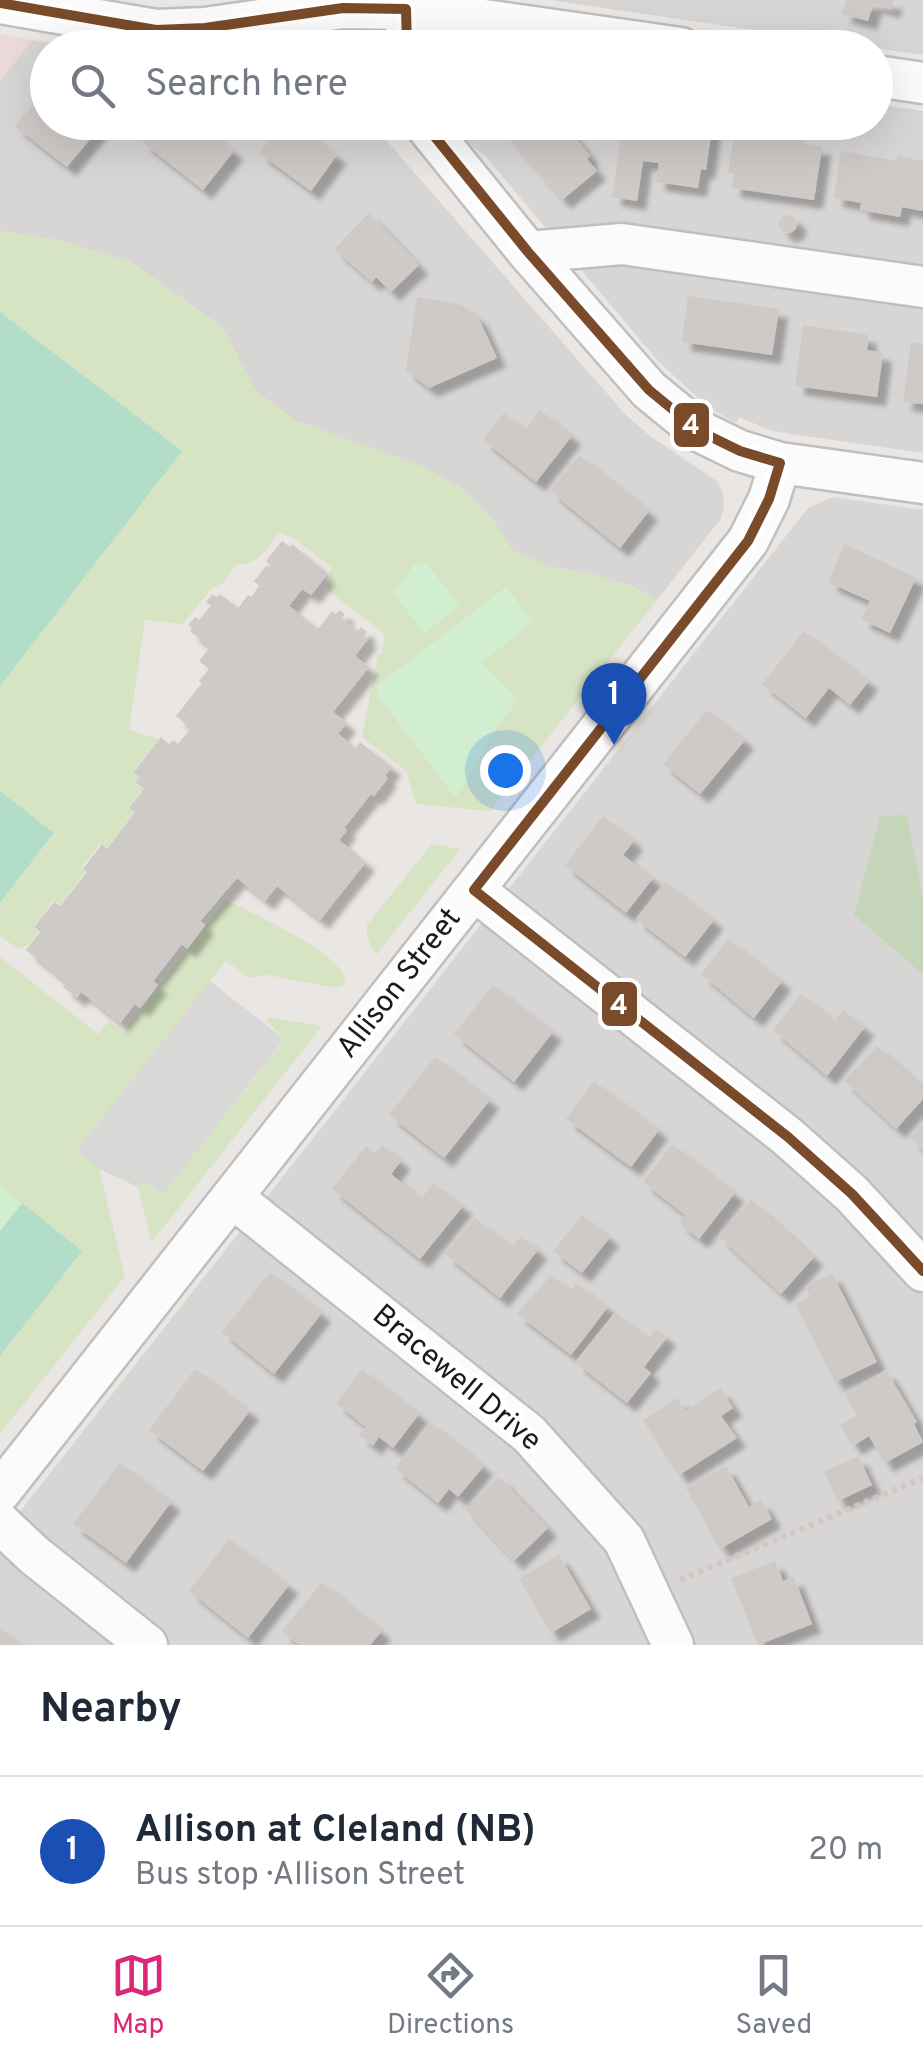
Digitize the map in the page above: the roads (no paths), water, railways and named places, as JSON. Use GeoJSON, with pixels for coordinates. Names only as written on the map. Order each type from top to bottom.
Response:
{"type":"FeatureCollection","features":[{"type":"Feature","properties":{"kind":"street"},"geometry":{"type":"LineString","coordinates":[[0,4],[83,8],[156,30],[205,28],[342,8],[407,28],[434,30]]}},
{"type":"Feature","properties":{"kind":"street"},"geometry":{"type":"LineString","coordinates":[[893,79],[923,83]]}},
{"type":"Feature","properties":{"kind":"street"},"geometry":{"type":"LineString","coordinates":[[438,140],[528,252],[649,390],[699,431],[740,451],[780,463],[923,483]]}},
{"type":"Feature","properties":{"kind":"street"},"geometry":{"type":"LineString","coordinates":[[528,252],[622,244],[923,287]]}},
{"type":"Feature","properties":{"kind":"street","name":"Allison Street"},"geometry":{"type":"LineString","coordinates":[[0,1492],[748,541],[769,499],[780,463]]}},
{"type":"Feature","properties":{"kind":"street"},"geometry":{"type":"LineString","coordinates":[[474,890],[788,1138],[852,1194],[923,1272]]}},
{"type":"Feature","properties":{"kind":"street","name":"Bracewell Drive"},"geometry":{"type":"LineString","coordinates":[[232,1197],[528,1434],[624,1540],[673,1645]]}},
{"type":"Feature","properties":{"kind":"street"},"geometry":{"type":"LineString","coordinates":[[0,1522],[34,1555],[147,1645]]}},
{"type":"Feature","properties":{"kind":"place","name":"Allison at Cleland (NB)"},"geometry":{"type":"Point","coordinates":[614,745]}}]}
